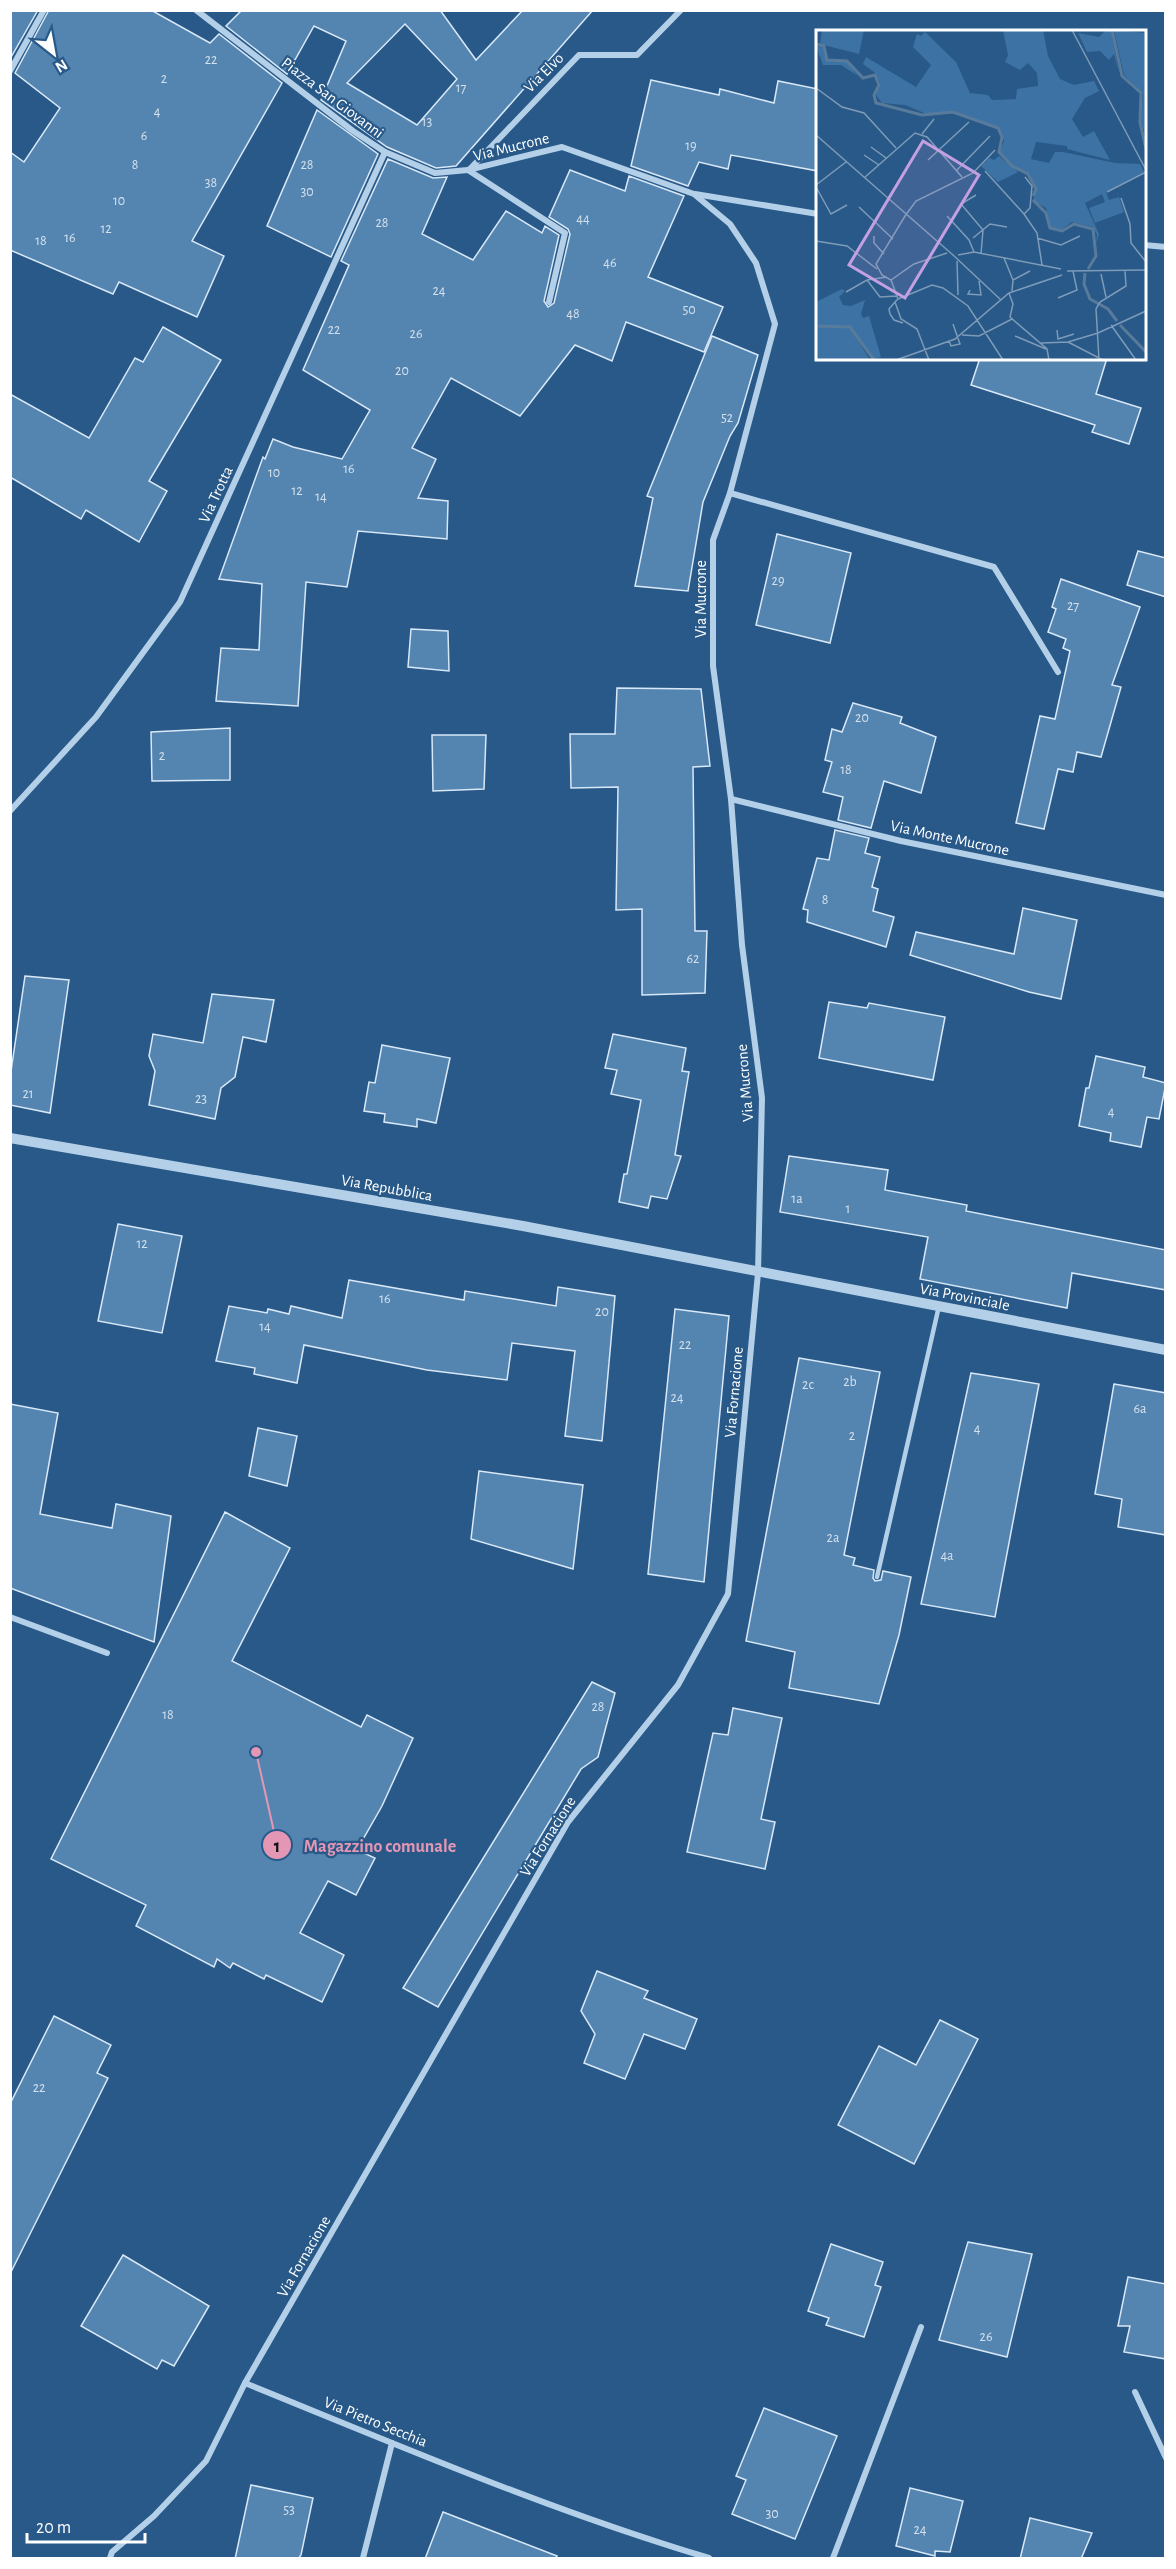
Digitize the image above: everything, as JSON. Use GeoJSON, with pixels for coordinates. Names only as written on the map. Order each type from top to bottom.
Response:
{"type":"FeatureCollection","features":[{"type":"Feature","properties":{"kind":"street"},"geometry":{"type":"LineString","coordinates":[[10,71],[44,10]]}},
{"type":"Feature","properties":{"kind":"street","name":"Piazza San Giovanni"},"geometry":{"type":"LineString","coordinates":[[196,10],[310,99],[385,152],[435,173],[468,170]]}},
{"type":"Feature","properties":{"kind":"street","name":"Via Elvo"},"geometry":{"type":"LineString","coordinates":[[468,170],[579,55],[637,55],[681,10]]}},
{"type":"Feature","properties":{"kind":"street","name":"Via Mucrone"},"geometry":{"type":"LineString","coordinates":[[468,170],[561,147],[694,194],[730,224],[756,263],[775,324],[730,493],[713,540],[714,666],[731,799],[742,945],[762,1098],[758,1273]]}},
{"type":"Feature","properties":{"kind":"street","name":"Via Trotta"},"geometry":{"type":"LineString","coordinates":[[10,811],[96,717],[180,602],[385,152]]}},
{"type":"Feature","properties":{"kind":"street"},"geometry":{"type":"LineString","coordinates":[[468,170],[565,233],[549,302]]}},
{"type":"Feature","properties":{"kind":"street"},"geometry":{"type":"LineString","coordinates":[[694,194],[816,214]]}},
{"type":"Feature","properties":{"kind":"street"},"geometry":{"type":"LineString","coordinates":[[1146,245],[1166,247]]}},
{"type":"Feature","properties":{"kind":"street"},"geometry":{"type":"LineString","coordinates":[[730,493],[994,567],[1058,672]]}},
{"type":"Feature","properties":{"kind":"street","name":"Via Monte Mucrone"},"geometry":{"type":"LineString","coordinates":[[731,799],[901,841],[1166,895]]}},
{"type":"Feature","properties":{"kind":"street","name":"Via Repubblica"},"geometry":{"type":"LineString","coordinates":[[10,1138],[523,1226],[758,1273]]}},
{"type":"Feature","properties":{"kind":"street","name":"Via Provinciale"},"geometry":{"type":"LineString","coordinates":[[758,1273],[1166,1350]]}},
{"type":"Feature","properties":{"kind":"street","name":"Via Fornacione"},"geometry":{"type":"LineString","coordinates":[[245,2383],[568,1821],[678,1685],[728,1594],[758,1273]]}},
{"type":"Feature","properties":{"kind":"street"},"geometry":{"type":"LineString","coordinates":[[10,1617],[107,1653]]}},
{"type":"Feature","properties":{"kind":"street"},"geometry":{"type":"LineString","coordinates":[[833,2559],[921,2327]]}},
{"type":"Feature","properties":{"kind":"street"},"geometry":{"type":"LineString","coordinates":[[110,2559],[112,2552],[154,2516],[206,2461],[245,2383]]}},
{"type":"Feature","properties":{"kind":"street","name":"Via Pietro Secchia"},"geometry":{"type":"LineString","coordinates":[[245,2383],[392,2443],[645,2539],[709,2559]]}},
{"type":"Feature","properties":{"kind":"street"},"geometry":{"type":"LineString","coordinates":[[1135,2392],[1166,2458]]}},
{"type":"Feature","properties":{"kind":"street"},"geometry":{"type":"LineString","coordinates":[[363,2559],[392,2443]]}},
{"type":"Feature","properties":{"kind":"lane"},"geometry":{"type":"LineString","coordinates":[[877,1577],[939,1306]]}},
{"type":"Feature","properties":{"kind":"building"},"geometry":{"type":"Polygon","coordinates":[[[10,10],[38,10],[10,59],[10,10]]]}},
{"type":"Feature","properties":{"kind":"building"},"geometry":{"type":"Polygon","coordinates":[[[49,10],[151,10],[210,43],[219,34],[282,83],[192,241],[224,256],[197,317],[119,282],[113,294],[10,250],[10,152],[24,162],[60,108],[15,73],[49,10]]]}},
{"type":"Feature","properties":{"kind":"building"},"geometry":{"type":"Polygon","coordinates":[[[242,10],[440,10],[476,60],[523,10],[593,10],[456,166],[436,168],[387,147],[321,100],[346,41],[314,26],[287,74],[226,26],[242,10]],[[405,24],[347,83],[417,125],[457,79],[405,24]]]}},
{"type":"Feature","properties":{"kind":"building"},"geometry":{"type":"Polygon","coordinates":[[[651,80],[719,95],[720,89],[774,103],[778,81],[816,89],[816,171],[731,155],[728,169],[699,162],[688,186],[631,166],[651,80]]]}},
{"type":"Feature","properties":{"kind":"building"},"geometry":{"type":"Polygon","coordinates":[[[317,110],[378,154],[331,257],[267,226],[317,110]]]}},
{"type":"Feature","properties":{"kind":"building"},"geometry":{"type":"Polygon","coordinates":[[[388,159],[433,178],[447,177],[422,234],[473,260],[506,211],[542,233],[545,226],[559,235],[544,301],[548,307],[554,303],[570,234],[568,229],[549,217],[570,170],[625,191],[629,176],[684,196],[648,277],[723,307],[704,352],[626,322],[612,361],[575,345],[520,416],[451,378],[412,448],[436,459],[418,498],[448,501],[447,539],[358,531],[347,587],[306,582],[298,706],[216,701],[221,648],[259,650],[262,584],[219,579],[263,457],[265,459],[273,439],[293,447],[342,459],[370,410],[303,370],[349,265],[341,261],[388,159]]]}},
{"type":"Feature","properties":{"kind":"building"},"geometry":{"type":"Polygon","coordinates":[[[163,327],[221,360],[149,481],[167,491],[139,542],[86,510],[81,519],[10,477],[10,394],[89,438],[135,358],[143,362],[163,327]]]}},
{"type":"Feature","properties":{"kind":"building"},"geometry":{"type":"Polygon","coordinates":[[[712,336],[758,355],[738,423],[730,436],[703,502],[688,591],[635,586],[653,498],[647,496],[712,336]]]}},
{"type":"Feature","properties":{"kind":"building"},"geometry":{"type":"Polygon","coordinates":[[[979,360],[1106,360],[1096,394],[1141,408],[1129,444],[1092,432],[1095,425],[971,385],[979,360]]]}},
{"type":"Feature","properties":{"kind":"building"},"geometry":{"type":"Polygon","coordinates":[[[777,534],[851,553],[830,643],[756,625],[777,534]]]}},
{"type":"Feature","properties":{"kind":"building"},"geometry":{"type":"Polygon","coordinates":[[[1138,551],[1166,558],[1166,597],[1127,585],[1138,551]]]}},
{"type":"Feature","properties":{"kind":"building"},"geometry":{"type":"Polygon","coordinates":[[[1061,579],[1140,607],[1112,685],[1121,687],[1101,757],[1077,752],[1073,772],[1058,769],[1044,829],[1016,823],[1040,716],[1055,719],[1070,651],[1063,648],[1066,639],[1048,632],[1056,609],[1052,607],[1061,579]]]}},
{"type":"Feature","properties":{"kind":"building"},"geometry":{"type":"Polygon","coordinates":[[[411,629],[448,631],[449,671],[408,667],[411,629]]]}},
{"type":"Feature","properties":{"kind":"building"},"geometry":{"type":"Polygon","coordinates":[[[617,688],[701,689],[710,766],[693,767],[695,931],[707,931],[705,993],[642,995],[642,909],[616,910],[618,787],[571,788],[570,734],[615,734],[617,688]]]}},
{"type":"Feature","properties":{"kind":"building"},"geometry":{"type":"Polygon","coordinates":[[[853,703],[902,717],[900,723],[936,737],[921,793],[884,781],[871,828],[838,820],[843,797],[823,792],[832,762],[825,760],[832,729],[842,732],[853,703]]]}},
{"type":"Feature","properties":{"kind":"building"},"geometry":{"type":"Polygon","coordinates":[[[230,728],[230,780],[152,781],[151,732],[230,728]]]}},
{"type":"Feature","properties":{"kind":"building"},"geometry":{"type":"Polygon","coordinates":[[[432,735],[486,735],[484,789],[433,791],[432,735]]]}},
{"type":"Feature","properties":{"kind":"building"},"geometry":{"type":"Polygon","coordinates":[[[835,830],[869,838],[865,853],[880,857],[872,887],[878,889],[873,911],[894,917],[886,947],[807,922],[808,910],[803,909],[817,858],[829,860],[835,830]]]}},
{"type":"Feature","properties":{"kind":"building"},"geometry":{"type":"Polygon","coordinates":[[[1023,908],[1077,920],[1061,999],[1029,992],[910,955],[916,932],[1014,954],[1023,908]]]}},
{"type":"Feature","properties":{"kind":"building"},"geometry":{"type":"Polygon","coordinates":[[[25,976],[69,980],[50,1113],[10,1105],[10,1078],[25,976]]]}},
{"type":"Feature","properties":{"kind":"building"},"geometry":{"type":"Polygon","coordinates":[[[212,994],[274,1000],[266,1042],[243,1037],[235,1077],[221,1088],[215,1119],[149,1105],[155,1071],[149,1056],[153,1034],[203,1043],[212,994]]]}},
{"type":"Feature","properties":{"kind":"building"},"geometry":{"type":"Polygon","coordinates":[[[829,1002],[867,1008],[869,1003],[945,1017],[933,1080],[819,1058],[829,1002]]]}},
{"type":"Feature","properties":{"kind":"building"},"geometry":{"type":"Polygon","coordinates":[[[613,1034],[686,1048],[682,1071],[689,1072],[675,1155],[681,1156],[667,1199],[651,1196],[648,1208],[619,1202],[624,1174],[627,1174],[641,1100],[611,1094],[617,1070],[605,1068],[613,1034]]]}},
{"type":"Feature","properties":{"kind":"building"},"geometry":{"type":"Polygon","coordinates":[[[382,1045],[450,1058],[436,1123],[417,1119],[417,1127],[384,1122],[385,1114],[364,1111],[369,1082],[375,1083],[382,1045]]]}},
{"type":"Feature","properties":{"kind":"building"},"geometry":{"type":"Polygon","coordinates":[[[1096,1056],[1145,1067],[1143,1077],[1166,1083],[1159,1119],[1147,1117],[1141,1147],[1110,1141],[1111,1133],[1079,1126],[1086,1088],[1089,1088],[1096,1056]]]}},
{"type":"Feature","properties":{"kind":"building"},"geometry":{"type":"Polygon","coordinates":[[[789,1156],[888,1170],[885,1190],[967,1205],[966,1211],[1166,1250],[1166,1290],[1072,1273],[1067,1308],[920,1279],[928,1237],[780,1212],[789,1156]]]}},
{"type":"Feature","properties":{"kind":"building"},"geometry":{"type":"Polygon","coordinates":[[[118,1224],[182,1236],[162,1333],[98,1321],[118,1224]]]}},
{"type":"Feature","properties":{"kind":"building"},"geometry":{"type":"Polygon","coordinates":[[[349,1280],[464,1300],[465,1291],[556,1306],[558,1287],[615,1296],[602,1441],[565,1436],[575,1351],[512,1343],[507,1380],[427,1370],[304,1345],[297,1383],[254,1374],[255,1368],[216,1361],[229,1306],[267,1313],[268,1309],[289,1314],[291,1306],[342,1318],[349,1280]]]}},
{"type":"Feature","properties":{"kind":"building"},"geometry":{"type":"Polygon","coordinates":[[[675,1309],[729,1316],[704,1582],[648,1574],[675,1309]]]}},
{"type":"Feature","properties":{"kind":"building"},"geometry":{"type":"Polygon","coordinates":[[[799,1358],[880,1372],[844,1555],[855,1558],[853,1565],[874,1570],[875,1581],[881,1580],[883,1571],[911,1577],[899,1635],[879,1704],[789,1688],[795,1652],[746,1641],[799,1358]]]}},
{"type":"Feature","properties":{"kind":"building"},"geometry":{"type":"Polygon","coordinates":[[[971,1373],[1039,1384],[995,1617],[921,1604],[971,1373]]]}},
{"type":"Feature","properties":{"kind":"building"},"geometry":{"type":"Polygon","coordinates":[[[1114,1384],[1166,1393],[1166,1535],[1118,1527],[1122,1499],[1095,1494],[1114,1384]]]}},
{"type":"Feature","properties":{"kind":"building"},"geometry":{"type":"Polygon","coordinates":[[[10,1404],[58,1413],[40,1514],[112,1528],[116,1504],[171,1516],[154,1642],[10,1588],[10,1404]]]}},
{"type":"Feature","properties":{"kind":"building"},"geometry":{"type":"Polygon","coordinates":[[[258,1428],[297,1436],[287,1486],[249,1476],[258,1428]]]}},
{"type":"Feature","properties":{"kind":"building"},"geometry":{"type":"Polygon","coordinates":[[[479,1471],[583,1485],[573,1569],[471,1539],[479,1471]]]}},
{"type":"Feature","properties":{"kind":"building"},"geometry":{"type":"Polygon","coordinates":[[[225,1512],[290,1548],[232,1661],[361,1727],[367,1715],[413,1738],[382,1806],[357,1850],[375,1858],[356,1895],[328,1881],[300,1933],[344,1955],[322,2002],[266,1975],[264,1979],[233,1963],[230,1968],[217,1959],[214,1967],[136,1926],[146,1905],[51,1859],[225,1512]]]}},
{"type":"Feature","properties":{"kind":"building"},"geometry":{"type":"Polygon","coordinates":[[[592,1682],[615,1693],[598,1757],[581,1769],[438,2007],[403,1988],[592,1682]]]}},
{"type":"Feature","properties":{"kind":"building"},"geometry":{"type":"Polygon","coordinates":[[[733,1708],[782,1718],[761,1819],[775,1822],[765,1869],[687,1852],[713,1733],[728,1735],[733,1708]]]}},
{"type":"Feature","properties":{"kind":"building"},"geometry":{"type":"Polygon","coordinates":[[[597,1971],[648,1991],[644,1998],[697,2019],[685,2049],[644,2034],[625,2079],[584,2063],[595,2034],[581,2011],[597,1971]]]}},
{"type":"Feature","properties":{"kind":"building"},"geometry":{"type":"Polygon","coordinates":[[[54,2016],[111,2045],[97,2073],[108,2078],[10,2274],[10,2104],[54,2016]]]}},
{"type":"Feature","properties":{"kind":"building"},"geometry":{"type":"Polygon","coordinates":[[[940,2020],[978,2039],[914,2164],[838,2125],[879,2046],[916,2065],[940,2020]]]}},
{"type":"Feature","properties":{"kind":"building"},"geometry":{"type":"Polygon","coordinates":[[[968,2242],[1032,2254],[1007,2357],[939,2340],[968,2242]]]}},
{"type":"Feature","properties":{"kind":"building"},"geometry":{"type":"Polygon","coordinates":[[[831,2244],[883,2262],[875,2285],[881,2287],[864,2337],[826,2325],[829,2318],[808,2311],[831,2244]]]}},
{"type":"Feature","properties":{"kind":"building"},"geometry":{"type":"Polygon","coordinates":[[[123,2255],[209,2306],[174,2366],[162,2360],[157,2369],[81,2326],[123,2255]]]}},
{"type":"Feature","properties":{"kind":"building"},"geometry":{"type":"Polygon","coordinates":[[[1128,2277],[1166,2284],[1166,2359],[1124,2352],[1130,2326],[1118,2326],[1128,2277]]]}},
{"type":"Feature","properties":{"kind":"building"},"geometry":{"type":"Polygon","coordinates":[[[764,2408],[837,2436],[795,2539],[732,2514],[746,2480],[736,2476],[764,2408]]]}},
{"type":"Feature","properties":{"kind":"building"},"geometry":{"type":"Polygon","coordinates":[[[251,2485],[313,2498],[301,2555],[298,2559],[235,2559],[251,2485]]]}},
{"type":"Feature","properties":{"kind":"building"},"geometry":{"type":"Polygon","coordinates":[[[910,2488],[963,2501],[950,2552],[935,2551],[935,2556],[896,2546],[910,2488]]]}},
{"type":"Feature","properties":{"kind":"building"},"geometry":{"type":"Polygon","coordinates":[[[443,2512],[557,2556],[556,2559],[425,2559],[443,2512]]]}},
{"type":"Feature","properties":{"kind":"building"},"geometry":{"type":"Polygon","coordinates":[[[1030,2518],[1092,2533],[1081,2559],[1020,2559],[1030,2518]]]}},
{"type":"Feature","properties":{"kind":"place","name":"Magazzino comunale"},"geometry":{"type":"Point","coordinates":[256,1752]}}]}
